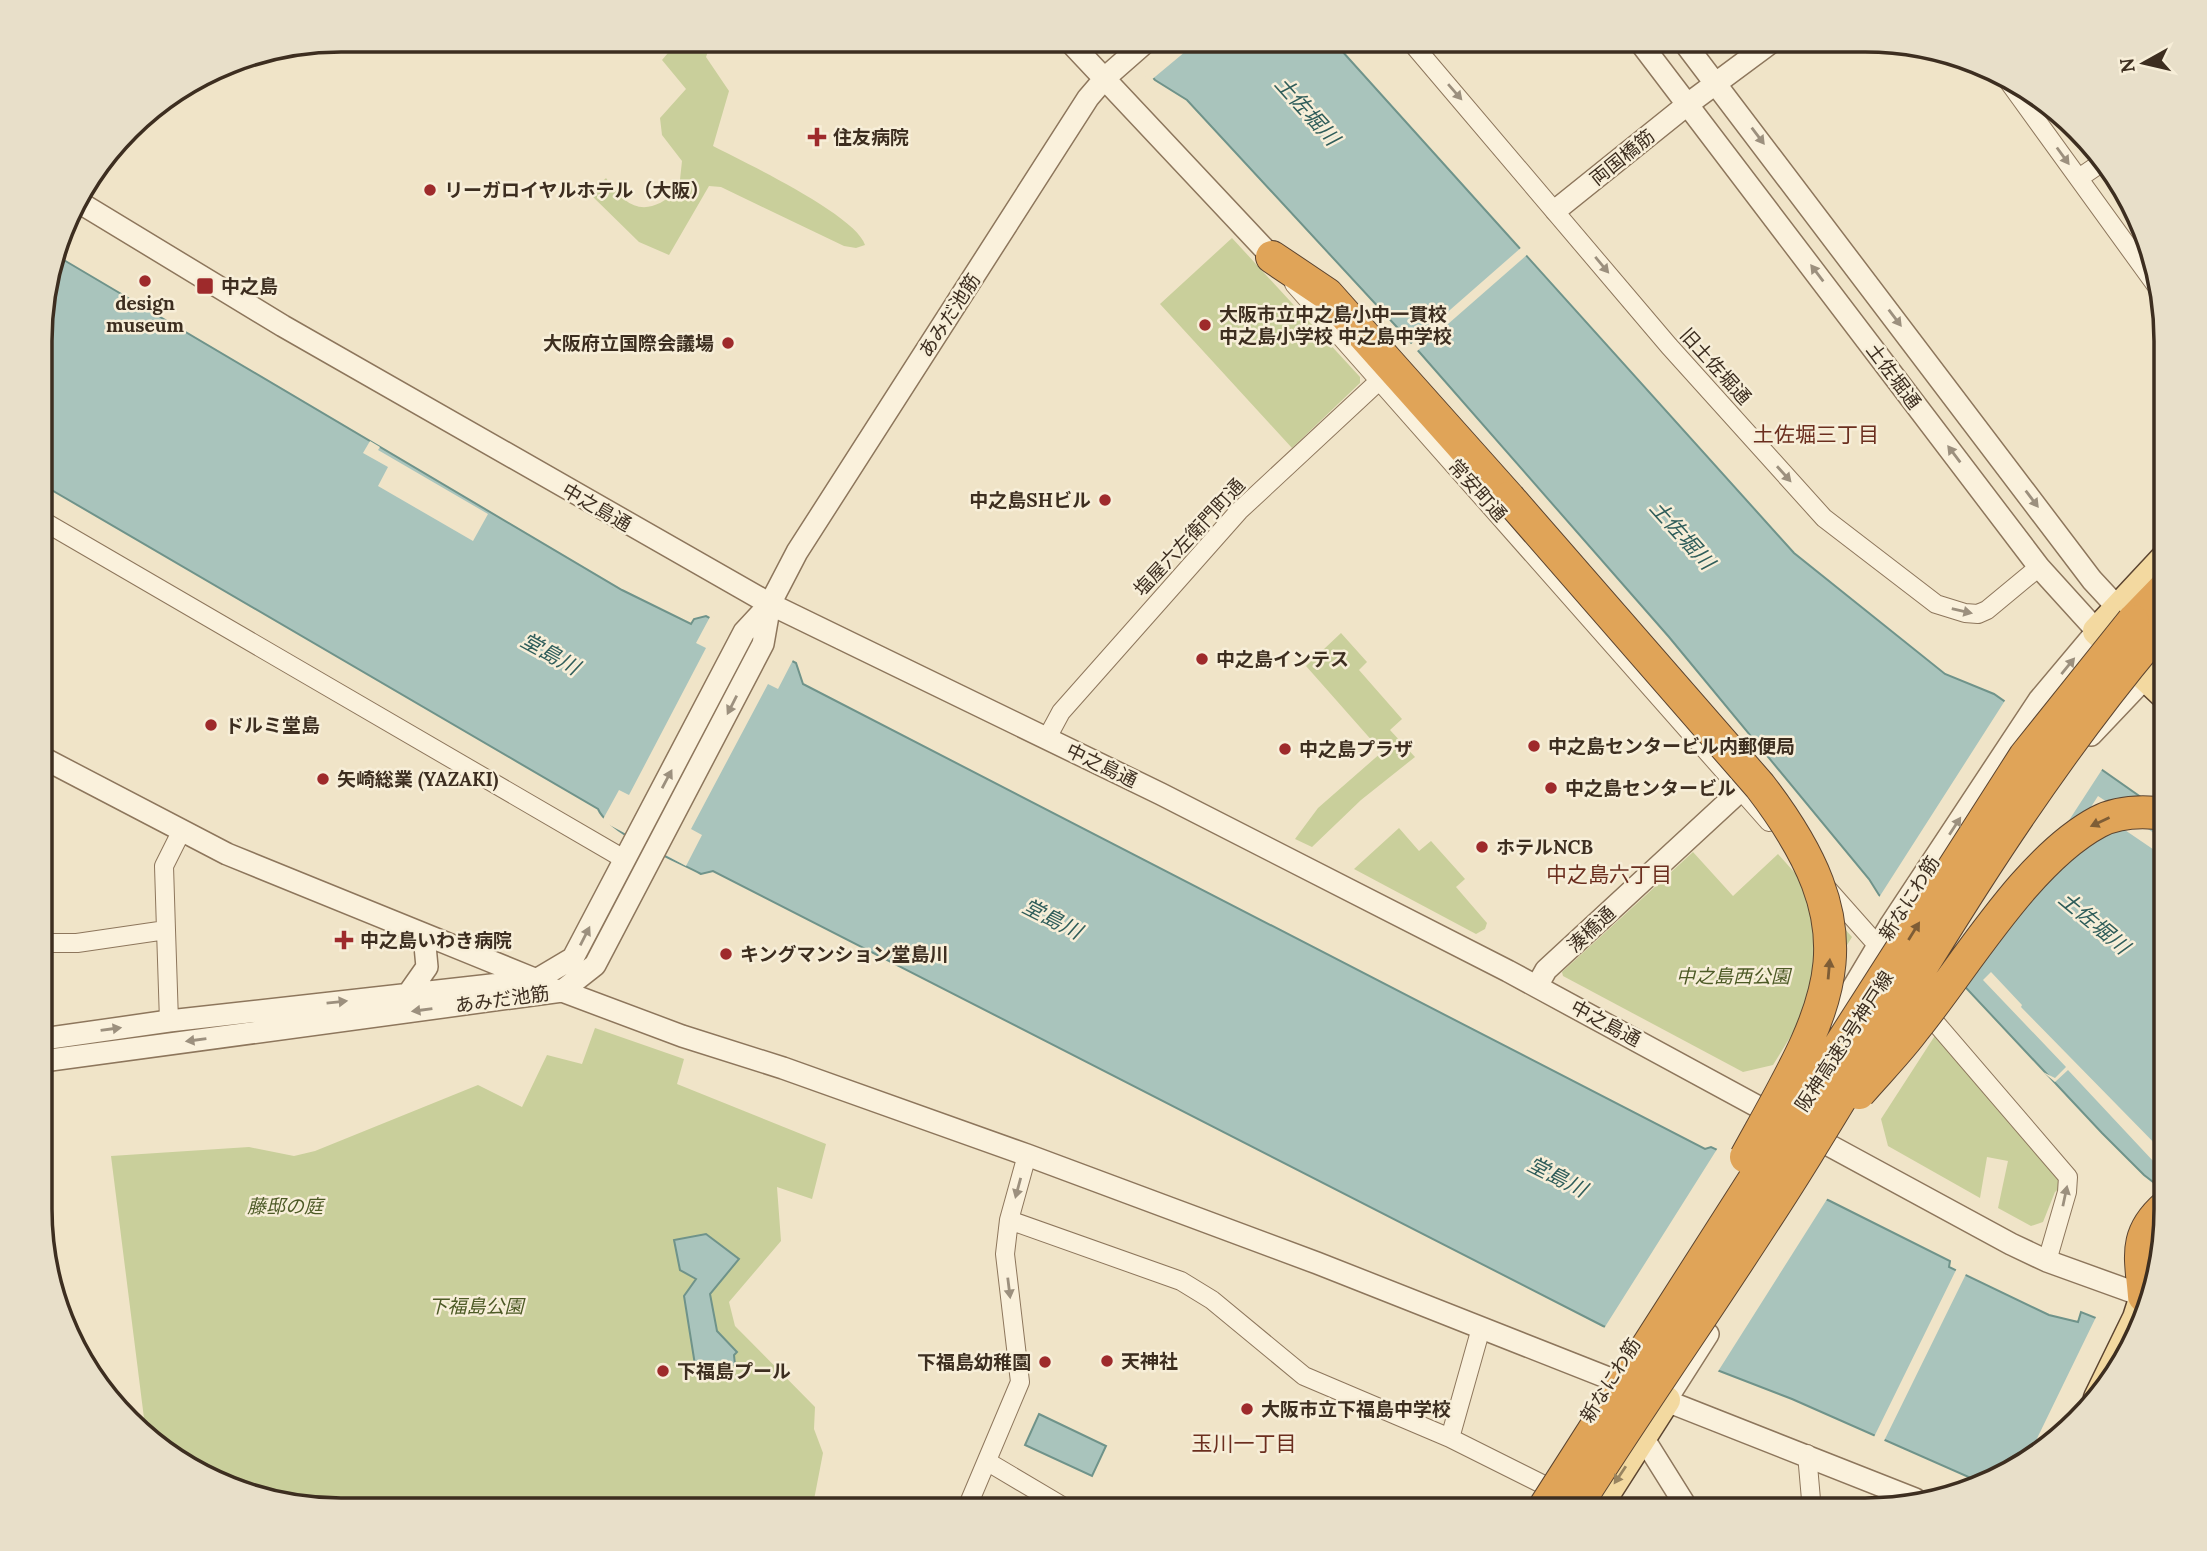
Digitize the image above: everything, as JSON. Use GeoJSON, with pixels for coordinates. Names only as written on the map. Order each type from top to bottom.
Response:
{"type":"FeatureCollection","features":[{"type":"Feature","properties":{"kind":"highway"},"geometry":{"type":"LineString","coordinates":[[1272,257],[1326,294],[1509,498],[1781,814],[1810,862],[1828,918],[1829,974],[1814,1031],[1641,1344]]}},
{"type":"Feature","properties":{"kind":"highway","name":"阪神高速3号神戸線"},"geometry":{"type":"LineString","coordinates":[[1543,1498],[2025,756],[2093,667],[2154,600]]}},
{"type":"Feature","properties":{"kind":"highway","name":"阪神高速3号神戸線"},"geometry":{"type":"LineString","coordinates":[[1602,1498],[1813,1158],[1891,1011],[2047,771],[2104,695],[2154,638]]}},
{"type":"Feature","properties":{"kind":"highway"},"geometry":{"type":"LineString","coordinates":[[1813,1158],[1915,1029],[1990,927],[2052,856],[2101,820],[2140,812],[2154,813]]}},
{"type":"Feature","properties":{"kind":"highway"},"geometry":{"type":"LineString","coordinates":[[2140,1299],[2140,1244],[2143,1233],[2154,1220]]}},
{"type":"Feature","properties":{"kind":"main road","name":"新なにわ筋"},"geometry":{"type":"LineString","coordinates":[[2096,631],[2154,570]]}},
{"type":"Feature","properties":{"kind":"main road","name":"土佐堀通"},"geometry":{"type":"LineString","coordinates":[[2118,608],[2154,643]]}},
{"type":"Feature","properties":{"kind":"main road","name":"土佐堀通"},"geometry":{"type":"LineString","coordinates":[[2096,631],[2154,684]]}},
{"type":"Feature","properties":{"kind":"main road","name":"新なにわ筋"},"geometry":{"type":"LineString","coordinates":[[1543,1498],[1611,1379]]}},
{"type":"Feature","properties":{"kind":"main road"},"geometry":{"type":"LineString","coordinates":[[1603,1498],[1644,1439],[1666,1400]]}},
{"type":"Feature","properties":{"kind":"street","name":"常安町通"},"geometry":{"type":"LineString","coordinates":[[1080,52],[1272,257],[1879,947]]}},
{"type":"Feature","properties":{"kind":"street","name":"あみだ池筋"},"geometry":{"type":"LineString","coordinates":[[52,1048],[169,1021],[536,980],[573,958],[743,634],[770,604],[797,552],[1081,110],[1106,77],[1133,52]]}},
{"type":"Feature","properties":{"kind":"street","name":"旧土佐堀通"},"geometry":{"type":"LineString","coordinates":[[1420,52],[1670,346],[1824,518],[1936,604],[1978,614],[2039,568]]}},
{"type":"Feature","properties":{"kind":"street","name":"土佐堀通"},"geometry":{"type":"LineString","coordinates":[[1648,52],[2039,568],[2096,631]]}},
{"type":"Feature","properties":{"kind":"street","name":"土佐堀通"},"geometry":{"type":"LineString","coordinates":[[1692,52],[2092,580],[2118,608]]}},
{"type":"Feature","properties":{"kind":"street"},"geometry":{"type":"LineString","coordinates":[[1716,82],[1758,52]]}},
{"type":"Feature","properties":{"kind":"street","name":"両国橋筋"},"geometry":{"type":"LineString","coordinates":[[1556,210],[1716,82]]}},
{"type":"Feature","properties":{"kind":"street"},"geometry":{"type":"LineString","coordinates":[[2020,97],[2146,271]]}},
{"type":"Feature","properties":{"kind":"street"},"geometry":{"type":"LineString","coordinates":[[2079,178],[2096,167]]}},
{"type":"Feature","properties":{"kind":"street","name":"中之島通"},"geometry":{"type":"LineString","coordinates":[[86,206],[262,313],[770,604],[1047,738],[1537,986],[1777,1115],[1813,1158],[2047,1261],[2138,1306]]}},
{"type":"Feature","properties":{"kind":"street","name":"塩屋六左衛門町通"},"geometry":{"type":"LineString","coordinates":[[1047,738],[1061,712],[1239,511],[1380,380]]}},
{"type":"Feature","properties":{"kind":"street"},"geometry":{"type":"LineString","coordinates":[[52,526],[624,859]]}},
{"type":"Feature","properties":{"kind":"street","name":"あみだ池筋"},"geometry":{"type":"LineString","coordinates":[[52,1049],[562,991],[597,961],[657,850],[763,644],[770,604]]}},
{"type":"Feature","properties":{"kind":"street","name":"新なにわ筋"},"geometry":{"type":"LineString","coordinates":[[1611,1379],[1641,1344],[1891,924],[2039,700],[2096,631]]}},
{"type":"Feature","properties":{"kind":"street"},"geometry":{"type":"LineString","coordinates":[[1666,1400],[1813,1158],[2090,736],[2154,688]]}},
{"type":"Feature","properties":{"kind":"street"},"geometry":{"type":"LineString","coordinates":[[52,763],[292,883],[562,991],[697,1041],[783,1068],[1027,1155],[1807,1454],[1906,1495]]}},
{"type":"Feature","properties":{"kind":"street","name":"湊橋通"},"geometry":{"type":"LineString","coordinates":[[1537,986],[1546,970],[1741,790]]}},
{"type":"Feature","properties":{"kind":"street"},"geometry":{"type":"LineString","coordinates":[[169,1021],[164,866],[182,830]]}},
{"type":"Feature","properties":{"kind":"street"},"geometry":{"type":"LineString","coordinates":[[52,943],[77,943],[166,930]]}},
{"type":"Feature","properties":{"kind":"street"},"geometry":{"type":"LineString","coordinates":[[408,994],[427,967],[424,935]]}},
{"type":"Feature","properties":{"kind":"street"},"geometry":{"type":"LineString","coordinates":[[536,980],[572,973],[597,961]]}},
{"type":"Feature","properties":{"kind":"street"},"geometry":{"type":"LineString","coordinates":[[513,982],[562,991]]}},
{"type":"Feature","properties":{"kind":"street"},"geometry":{"type":"LineString","coordinates":[[1916,1000],[2068,1177],[2067,1192],[2047,1261]]}},
{"type":"Feature","properties":{"kind":"street"},"geometry":{"type":"LineString","coordinates":[[972,1498],[1020,1382],[1004,1254],[1009,1220],[1027,1155]]}},
{"type":"Feature","properties":{"kind":"street"},"geometry":{"type":"LineString","coordinates":[[1009,1220],[1181,1281],[1212,1300],[1304,1376],[1450,1438],[1543,1498]]}},
{"type":"Feature","properties":{"kind":"street"},"geometry":{"type":"LineString","coordinates":[[1450,1438],[1481,1328]]}},
{"type":"Feature","properties":{"kind":"street"},"geometry":{"type":"LineString","coordinates":[[1644,1439],[1681,1498]]}},
{"type":"Feature","properties":{"kind":"street"},"geometry":{"type":"LineString","coordinates":[[1807,1454],[1811,1498]]}},
{"type":"Feature","properties":{"kind":"street"},"geometry":{"type":"LineString","coordinates":[[988,1462],[1049,1498]]}},
{"type":"Feature","properties":{"kind":"green space"},"geometry":{"type":"Polygon","coordinates":[[[669,52],[708,52],[706,57],[729,91],[713,146],[821,205],[842,219],[865,245],[856,248],[844,246],[721,187],[709,186],[669,255],[639,242],[590,194],[606,178],[622,198],[639,207],[649,207],[679,189],[682,161],[662,135],[660,118],[686,89],[662,60],[669,52]]]}},
{"type":"Feature","properties":{"kind":"green space"},"geometry":{"type":"Polygon","coordinates":[[[1232,238],[1360,377],[1360,383],[1292,448],[1160,304],[1232,238]]]}},
{"type":"Feature","properties":{"kind":"green space"},"geometry":{"type":"Polygon","coordinates":[[[1341,633],[1367,662],[1359,670],[1402,719],[1390,730],[1415,757],[1361,800],[1312,847],[1295,839],[1318,808],[1382,752],[1306,666],[1341,633]]]}},
{"type":"Feature","properties":{"kind":"green space"},"geometry":{"type":"Polygon","coordinates":[[[1399,828],[1419,851],[1431,841],[1465,879],[1456,887],[1487,923],[1485,929],[1476,934],[1354,869],[1399,828]]]}},
{"type":"Feature","properties":{"kind":"green space","name":"中之島西公園"},"geometry":{"type":"Polygon","coordinates":[[[1693,852],[1733,896],[1778,854],[1852,937],[1773,1065],[1743,1072],[1563,976],[1562,972],[1693,852]]]}},
{"type":"Feature","properties":{"kind":"green space","name":"下福島公園"},"geometry":{"type":"Polygon","coordinates":[[[595,1028],[684,1059],[677,1084],[826,1144],[812,1199],[777,1187],[781,1241],[729,1302],[735,1326],[815,1407],[814,1429],[823,1453],[814,1498],[304,1496],[267,1489],[214,1469],[181,1450],[144,1421],[111,1156],[249,1147],[294,1156],[315,1151],[478,1085],[522,1107],[547,1055],[582,1064],[595,1028]]]}},
{"type":"Feature","properties":{"kind":"green space"},"geometry":{"type":"Polygon","coordinates":[[[1936,1034],[2060,1178],[2060,1188],[2055,1192],[2043,1222],[2031,1226],[1998,1208],[2008,1161],[1987,1157],[1980,1198],[1888,1146],[1881,1119],[1936,1034]]]}},
{"type":"Feature","properties":{"kind":"water","name":"土佐堀川"},"geometry":{"type":"Polygon","coordinates":[[[1130,52],[1343,52],[1794,553],[1945,674],[1994,694],[2145,800],[2154,810],[2154,1183],[2102,1133],[1879,895],[1869,879],[1669,637],[1407,338],[1187,100],[1155,80],[1130,52]]]}},
{"type":"Feature","properties":{"kind":"water","name":"堂島川"},"geometry":{"type":"Polygon","coordinates":[[[64,260],[622,590],[691,624],[694,619],[706,616],[796,663],[803,684],[1705,1149],[1711,1147],[1830,1201],[1950,1261],[1949,1267],[2049,1315],[2078,1322],[2081,1312],[2128,1331],[2106,1370],[2070,1414],[2026,1450],[1971,1478],[1792,1399],[1603,1326],[713,871],[701,874],[644,846],[615,828],[598,809],[52,490],[53,323],[64,260]]]}},
{"type":"Feature","properties":{"kind":"water"},"geometry":{"type":"Polygon","coordinates":[[[706,1234],[739,1259],[710,1294],[717,1331],[737,1352],[734,1355],[735,1365],[696,1371],[684,1296],[696,1279],[680,1270],[674,1240],[706,1234]]]}},
{"type":"Feature","properties":{"kind":"water"},"geometry":{"type":"Polygon","coordinates":[[[1039,1414],[1106,1446],[1092,1476],[1025,1445],[1039,1414]]]}},
{"type":"Feature","properties":{"kind":"pier"},"geometry":{"type":"Polygon","coordinates":[[[1125,52],[1185,52],[1150,81],[1125,52]]]}},
{"type":"Feature","properties":{"kind":"pier"},"geometry":{"type":"Polygon","coordinates":[[[1523,246],[1529,253],[1416,352],[1410,345],[1523,246]]]}},
{"type":"Feature","properties":{"kind":"pier"},"geometry":{"type":"Polygon","coordinates":[[[370,441],[380,447],[378,450],[488,514],[473,541],[378,486],[388,467],[363,453],[370,441]]]}},
{"type":"Feature","properties":{"kind":"pier"},"geometry":{"type":"Polygon","coordinates":[[[711,615],[794,658],[778,689],[768,684],[691,829],[702,835],[686,866],[602,821],[619,790],[629,795],[706,648],[696,643],[711,615]]]}},
{"type":"Feature","properties":{"kind":"pier"},"geometry":{"type":"Polygon","coordinates":[[[2006,699],[2103,768],[1960,988],[1878,899],[2006,699]]]}},
{"type":"Feature","properties":{"kind":"pier"},"geometry":{"type":"Polygon","coordinates":[[[2098,796],[2154,833],[2154,850],[2091,807],[2098,796]]]}},
{"type":"Feature","properties":{"kind":"pier"},"geometry":{"type":"Polygon","coordinates":[[[1991,972],[2021,1007],[2154,1143],[2154,1162],[2068,1070],[2055,1082],[2043,1072],[2055,1078],[2066,1067],[1983,980],[1991,972]]]}},
{"type":"Feature","properties":{"kind":"pier"},"geometry":{"type":"Polygon","coordinates":[[[1719,1146],[1829,1196],[1717,1373],[1603,1330],[1719,1146]]]}},
{"type":"Feature","properties":{"kind":"pier"},"geometry":{"type":"Polygon","coordinates":[[[1957,1268],[1967,1272],[1883,1443],[1873,1439],[1957,1268]]]}},
{"type":"Feature","properties":{"kind":"pier"},"geometry":{"type":"Polygon","coordinates":[[[2097,1315],[2129,1327],[2106,1370],[2083,1400],[2034,1444],[2097,1315]]]}},
{"type":"Feature","properties":{"kind":"place","name":"住友病院"},"geometry":{"type":"Point","coordinates":[817,137]}},
{"type":"Feature","properties":{"kind":"place","name":"リーガロイヤルホテル（大阪）"},"geometry":{"type":"Point","coordinates":[430,190]}},
{"type":"Feature","properties":{"kind":"place","name":"design museum"},"geometry":{"type":"Point","coordinates":[145,281]}},
{"type":"Feature","properties":{"kind":"place","name":"中之島"},"geometry":{"type":"Point","coordinates":[205,286]}},
{"type":"Feature","properties":{"kind":"place","name":"大阪市立中之島小中一貫校 中之島小学校 中之島中学校"},"geometry":{"type":"Point","coordinates":[1205,325]}},
{"type":"Feature","properties":{"kind":"place","name":"大阪府立国際会議場"},"geometry":{"type":"Point","coordinates":[728,343]}},
{"type":"Feature","properties":{"kind":"place","name":"中之島SHビル"},"geometry":{"type":"Point","coordinates":[1105,500]}},
{"type":"Feature","properties":{"kind":"place","name":"中之島インテス"},"geometry":{"type":"Point","coordinates":[1202,659]}},
{"type":"Feature","properties":{"kind":"place","name":"ドルミ堂島"},"geometry":{"type":"Point","coordinates":[211,725]}},
{"type":"Feature","properties":{"kind":"place","name":"中之島センタービル内郵便局"},"geometry":{"type":"Point","coordinates":[1534,746]}},
{"type":"Feature","properties":{"kind":"place","name":"中之島プラザ"},"geometry":{"type":"Point","coordinates":[1285,749]}},
{"type":"Feature","properties":{"kind":"place","name":"矢崎総業 (YAZAKI)"},"geometry":{"type":"Point","coordinates":[323,779]}},
{"type":"Feature","properties":{"kind":"place","name":"中之島センタービル"},"geometry":{"type":"Point","coordinates":[1551,788]}},
{"type":"Feature","properties":{"kind":"place","name":"ホテルNCB"},"geometry":{"type":"Point","coordinates":[1482,847]}},
{"type":"Feature","properties":{"kind":"place","name":"中之島いわき病院"},"geometry":{"type":"Point","coordinates":[344,940]}},
{"type":"Feature","properties":{"kind":"place","name":"キングマンション堂島川"},"geometry":{"type":"Point","coordinates":[726,954]}},
{"type":"Feature","properties":{"kind":"place","name":"天神社"},"geometry":{"type":"Point","coordinates":[1107,1361]}},
{"type":"Feature","properties":{"kind":"place","name":"下福島幼稚園"},"geometry":{"type":"Point","coordinates":[1045,1362]}},
{"type":"Feature","properties":{"kind":"place","name":"下福島プール"},"geometry":{"type":"Point","coordinates":[663,1371]}},
{"type":"Feature","properties":{"kind":"place","name":"大阪市立下福島中学校"},"geometry":{"type":"Point","coordinates":[1247,1409]}},
{"type":"Feature","properties":{"kind":"district","name":"土佐堀三丁目"},"geometry":{"type":"Point","coordinates":[1816,435]}},
{"type":"Feature","properties":{"kind":"district","name":"中之島六丁目"},"geometry":{"type":"Point","coordinates":[1609,875]}},
{"type":"Feature","properties":{"kind":"district","name":"玉川一丁目"},"geometry":{"type":"Point","coordinates":[1244,1444]}},
{"type":"Feature","properties":{"kind":"park label","name":"藤邸の庭"},"geometry":{"type":"Point","coordinates":[285,1206]}}]}
